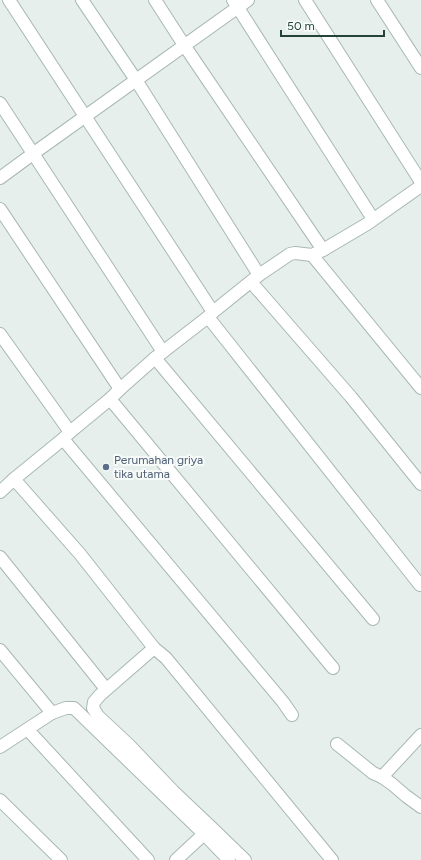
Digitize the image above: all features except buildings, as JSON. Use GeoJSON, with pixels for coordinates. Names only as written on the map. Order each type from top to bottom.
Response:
{"type":"FeatureCollection","features":[{"type":"Feature","properties":{"kind":"street"},"geometry":{"type":"LineString","coordinates":[[9,0],[211,314],[420,585]]}},
{"type":"Feature","properties":{"kind":"street"},"geometry":{"type":"LineString","coordinates":[[82,0],[136,80],[255,278],[421,484]]}},
{"type":"Feature","properties":{"kind":"street"},"geometry":{"type":"LineString","coordinates":[[155,0],[318,253],[421,388]]}},
{"type":"Feature","properties":{"kind":"street"},"geometry":{"type":"LineString","coordinates":[[0,178],[184,45],[235,4],[248,0]]}},
{"type":"Feature","properties":{"kind":"street"},"geometry":{"type":"LineString","coordinates":[[305,0],[421,182]]}},
{"type":"Feature","properties":{"kind":"street"},"geometry":{"type":"LineString","coordinates":[[377,0],[421,68]]}},
{"type":"Feature","properties":{"kind":"street"},"geometry":{"type":"LineString","coordinates":[[235,4],[373,219]]}},
{"type":"Feature","properties":{"kind":"street"},"geometry":{"type":"LineString","coordinates":[[0,103],[34,153],[159,355],[373,619]]}},
{"type":"Feature","properties":{"kind":"street"},"geometry":{"type":"LineString","coordinates":[[0,492],[110,399],[159,355],[255,278],[290,254],[318,253],[373,219],[421,186]]}},
{"type":"Feature","properties":{"kind":"street"},"geometry":{"type":"LineString","coordinates":[[0,210],[120,389]]}},
{"type":"Feature","properties":{"kind":"street"},"geometry":{"type":"LineString","coordinates":[[0,334],[66,435],[292,715]]}},
{"type":"Feature","properties":{"kind":"street"},"geometry":{"type":"LineString","coordinates":[[110,399],[333,668]]}},
{"type":"Feature","properties":{"kind":"street"},"geometry":{"type":"LineString","coordinates":[[14,479],[80,554],[154,648],[166,658],[332,860]]}},
{"type":"Feature","properties":{"kind":"street"},"geometry":{"type":"LineString","coordinates":[[0,557],[106,689]]}},
{"type":"Feature","properties":{"kind":"street"},"geometry":{"type":"LineString","coordinates":[[154,648],[106,689],[94,702],[93,708],[98,716],[245,860]]}},
{"type":"Feature","properties":{"kind":"street"},"geometry":{"type":"LineString","coordinates":[[0,650],[52,713]]}},
{"type":"Feature","properties":{"kind":"street"},"geometry":{"type":"LineString","coordinates":[[0,748],[52,713],[66,708],[74,708],[229,860]]}},
{"type":"Feature","properties":{"kind":"street"},"geometry":{"type":"LineString","coordinates":[[28,730],[148,860]]}},
{"type":"Feature","properties":{"kind":"street"},"geometry":{"type":"LineString","coordinates":[[382,777],[421,735]]}},
{"type":"Feature","properties":{"kind":"street"},"geometry":{"type":"LineString","coordinates":[[337,744],[373,773],[392,784],[421,807]]}},
{"type":"Feature","properties":{"kind":"street"},"geometry":{"type":"LineString","coordinates":[[0,800],[61,860]]}},
{"type":"Feature","properties":{"kind":"street"},"geometry":{"type":"LineString","coordinates":[[176,860],[204,834]]}},
{"type":"Feature","properties":{"kind":"place","name":"Perumahan griya tika utama"},"geometry":{"type":"Point","coordinates":[106,467]}}]}
